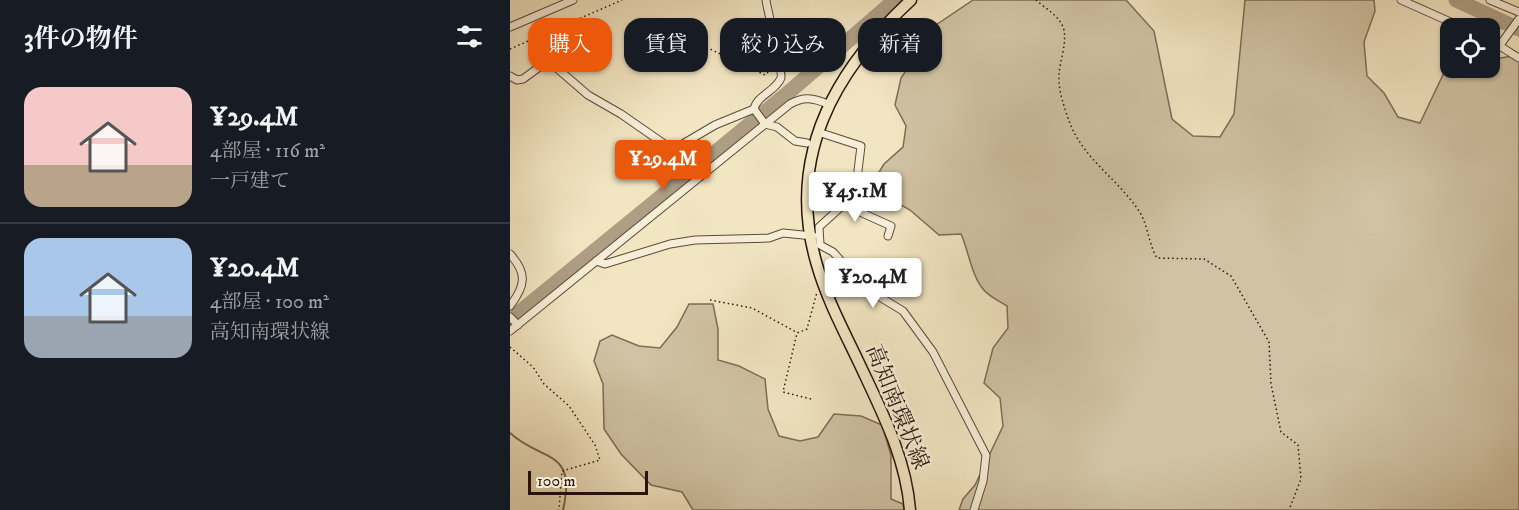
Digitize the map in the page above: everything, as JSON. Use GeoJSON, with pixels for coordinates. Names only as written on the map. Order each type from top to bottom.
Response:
{"type":"FeatureCollection","features":[{"type":"Feature","properties":{"kind":"main road","name":"高知南環状線"},"geometry":{"type":"LineString","coordinates":[[910,510],[900,454],[830,300],[817,266],[808,187],[811,156],[828,104],[862,49],[911,0]]}},
{"type":"Feature","properties":{"kind":"street"},"geometry":{"type":"LineString","coordinates":[[510,27],[573,0]]}},
{"type":"Feature","properties":{"kind":"street"},"geometry":{"type":"LineString","coordinates":[[766,0],[768,18]]}},
{"type":"Feature","properties":{"kind":"street"},"geometry":{"type":"LineString","coordinates":[[1401,0],[1442,18]]}},
{"type":"Feature","properties":{"kind":"street"},"geometry":{"type":"LineString","coordinates":[[1490,0],[1519,12]]}},
{"type":"Feature","properties":{"kind":"street"},"geometry":{"type":"LineString","coordinates":[[1519,19],[1500,45],[1519,58]]}},
{"type":"Feature","properties":{"kind":"street"},"geometry":{"type":"LineString","coordinates":[[510,76],[517,80],[523,79],[545,63],[552,64],[588,95],[621,114],[670,148],[676,148],[715,125],[756,111]]}},
{"type":"Feature","properties":{"kind":"street"},"geometry":{"type":"LineString","coordinates":[[782,72],[776,86],[755,103],[756,111],[764,122],[777,127],[795,141],[807,143]]}},
{"type":"Feature","properties":{"kind":"street"},"geometry":{"type":"LineString","coordinates":[[510,331],[514,321],[596,261],[764,122],[802,98],[814,98],[828,104]]}},
{"type":"Feature","properties":{"kind":"street"},"geometry":{"type":"LineString","coordinates":[[815,236],[819,227],[851,198],[856,187],[861,146],[818,132]]}},
{"type":"Feature","properties":{"kind":"street"},"geometry":{"type":"LineString","coordinates":[[851,198],[860,212],[891,226],[888,236]]}},
{"type":"Feature","properties":{"kind":"street"},"geometry":{"type":"LineString","coordinates":[[596,261],[604,264],[670,244],[695,240],[769,238],[783,233],[815,236]]}},
{"type":"Feature","properties":{"kind":"street"},"geometry":{"type":"LineString","coordinates":[[815,236],[820,245],[833,252],[865,288],[903,311],[911,319],[949,380],[986,455],[983,481],[974,510]]}},
{"type":"Feature","properties":{"kind":"street"},"geometry":{"type":"LineString","coordinates":[[510,254],[522,268],[523,275],[520,294],[510,306]]}},
{"type":"Feature","properties":{"kind":"path"},"geometry":{"type":"LineString","coordinates":[[510,49],[622,0]]}},
{"type":"Feature","properties":{"kind":"path"},"geometry":{"type":"LineString","coordinates":[[1036,0],[1053,14],[1064,29],[1064,51],[1059,80],[1073,131],[1092,161],[1125,190],[1141,214],[1150,247],[1157,258],[1204,259],[1232,276],[1269,342],[1271,384],[1281,432],[1298,445],[1301,479],[1289,510]]}},
{"type":"Feature","properties":{"kind":"path"},"geometry":{"type":"LineString","coordinates":[[797,333],[807,329],[817,292]]}},
{"type":"Feature","properties":{"kind":"path"},"geometry":{"type":"LineString","coordinates":[[710,300],[752,308],[797,333]]}},
{"type":"Feature","properties":{"kind":"path"},"geometry":{"type":"LineString","coordinates":[[797,333],[783,392],[811,399]]}},
{"type":"Feature","properties":{"kind":"path"},"geometry":{"type":"LineString","coordinates":[[510,347],[533,367],[544,384],[569,406],[595,445],[600,460],[562,471],[559,510]]}},
{"type":"Feature","properties":{"kind":"shaded area"},"geometry":{"type":"Polygon","coordinates":[[[973,0],[1126,0],[1154,31],[1172,119],[1193,136],[1220,137],[1234,114],[1245,0],[1374,0],[1375,11],[1364,42],[1367,76],[1384,93],[1398,117],[1420,123],[1441,78],[1500,78],[1500,58],[1519,55],[1519,510],[959,510],[963,499],[975,485],[1003,426],[1000,398],[984,383],[993,348],[1008,328],[1007,306],[988,294],[979,283],[961,234],[939,235],[910,210],[870,187],[884,164],[903,147],[906,126],[895,105],[901,78],[905,72],[942,72],[942,21],[973,0]]]}},
{"type":"Feature","properties":{"kind":"shaded area"},"geometry":{"type":"Polygon","coordinates":[[[689,304],[713,304],[718,329],[718,360],[739,366],[765,379],[768,409],[779,436],[800,441],[818,437],[834,414],[861,416],[882,425],[891,455],[891,499],[903,504],[904,510],[693,510],[682,492],[651,485],[621,454],[604,429],[603,384],[594,361],[600,341],[612,335],[639,346],[660,348],[677,327],[689,304]]]}},
{"type":"Feature","properties":{"kind":"waterway"},"geometry":{"type":"LineString","coordinates":[[510,320],[789,92],[895,0]]}},
{"type":"Feature","properties":{"kind":"waterway"},"geometry":{"type":"LineString","coordinates":[[1456,0],[1519,29]]}},
{"type":"Feature","properties":{"kind":"waterway"},"geometry":{"type":"LineString","coordinates":[[510,433],[561,466],[565,476],[566,490],[563,510]]}}]}
